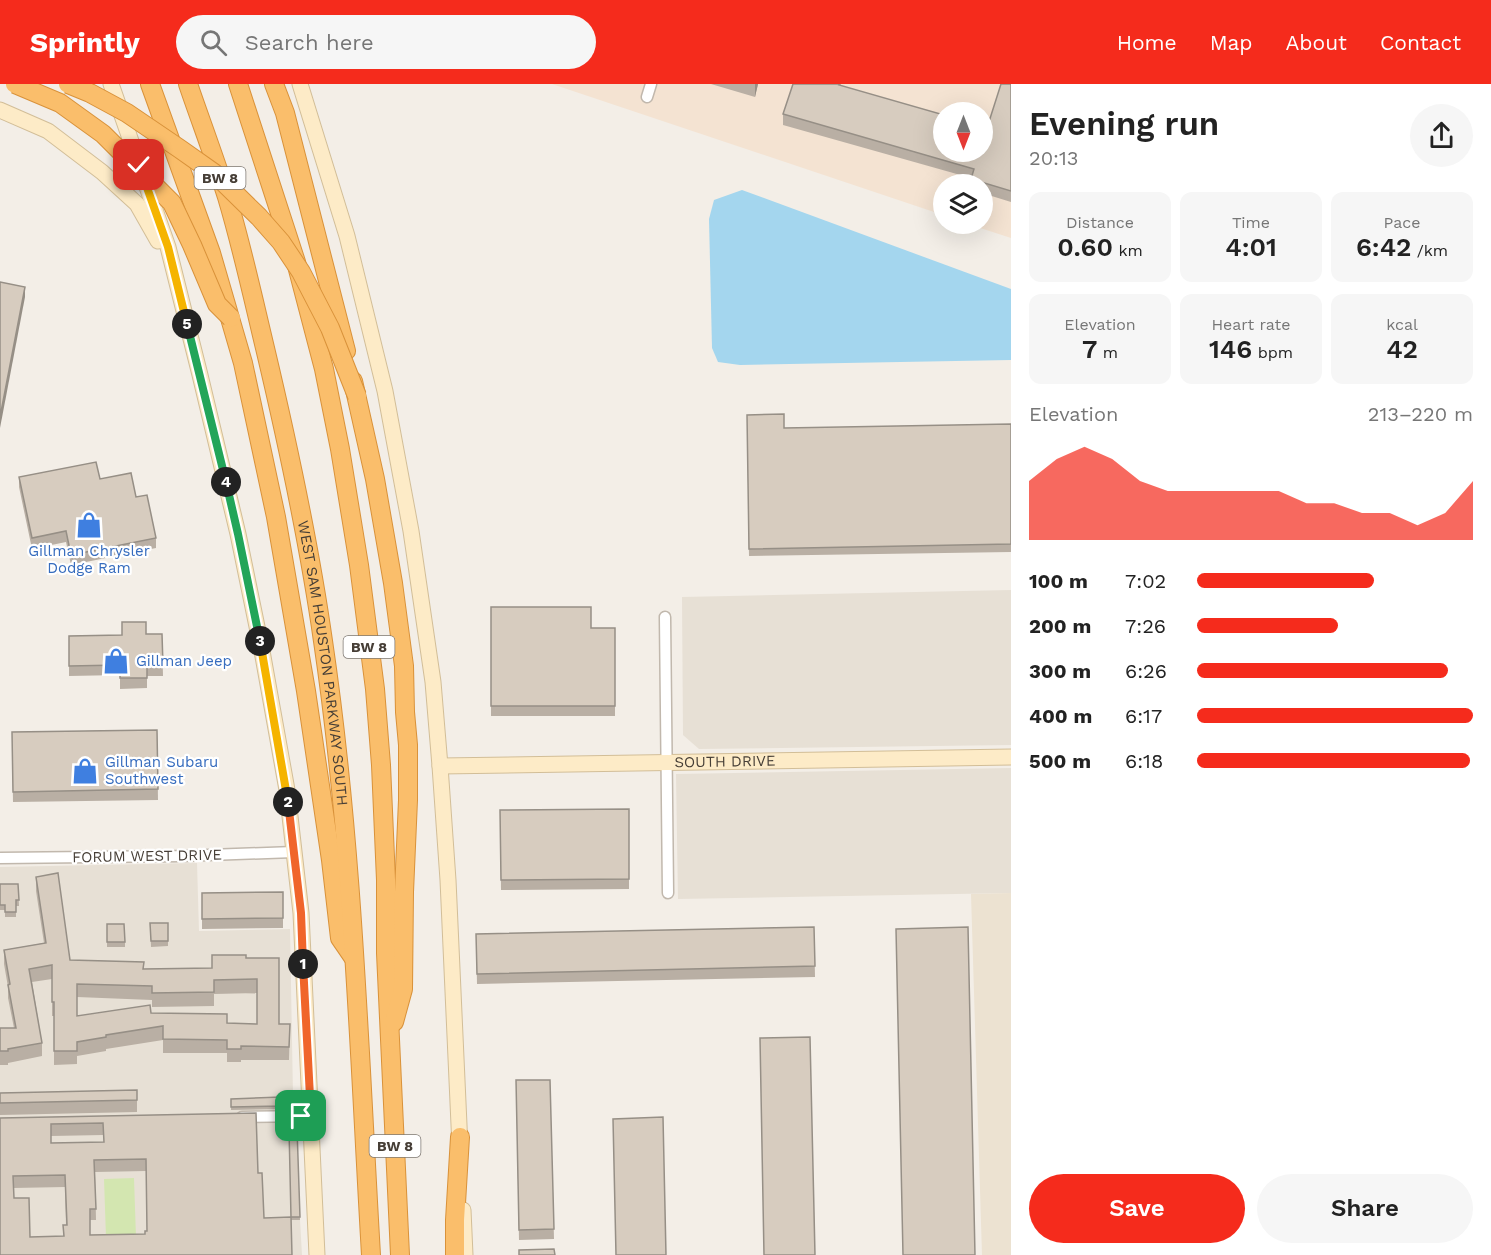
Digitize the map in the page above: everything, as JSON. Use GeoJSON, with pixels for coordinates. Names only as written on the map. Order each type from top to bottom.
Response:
{"type":"FeatureCollection","features":[{"type":"Feature","properties":{"kind":"highway"},"geometry":{"type":"LineString","coordinates":[[15,84],[60,103],[103,134],[172,203],[217,304],[231,318]]}},
{"type":"Feature","properties":{"kind":"highway"},"geometry":{"type":"LineString","coordinates":[[68,84],[127,113],[180,149],[214,173],[259,217],[281,242],[301,272],[330,328],[357,396]]}},
{"type":"Feature","properties":{"kind":"highway"},"geometry":{"type":"LineString","coordinates":[[150,84],[211,253],[237,339],[262,449],[293,612],[319,772],[340,938],[354,958]]}},
{"type":"Feature","properties":{"kind":"highway","name":"WEST SAM HOUSTON PARKWAY SOUTH"},"geometry":{"type":"LineString","coordinates":[[188,84],[227,199],[247,274],[288,450],[322,631],[340,780],[350,898],[371,1255]]}},
{"type":"Feature","properties":{"kind":"highway","name":"BW 8"},"geometry":{"type":"LineString","coordinates":[[238,84],[296,262],[324,369],[359,565],[375,689],[381,765],[389,1038],[400,1255]]}},
{"type":"Feature","properties":{"kind":"highway"},"geometry":{"type":"LineString","coordinates":[[274,84],[285,113],[357,396],[391,572],[404,666],[408,800],[403,989],[389,1038]]}},
{"type":"Feature","properties":{"kind":"highway"},"geometry":{"type":"LineString","coordinates":[[455,1255],[460,1137]]}},
{"type":"Feature","properties":{"kind":"main road"},"geometry":{"type":"LineString","coordinates":[[111,84],[168,247],[238,534],[285,778],[301,913],[317,1255]]}},
{"type":"Feature","properties":{"kind":"main road"},"geometry":{"type":"LineString","coordinates":[[300,84],[347,236],[385,391],[411,531],[433,682],[448,880],[465,1255]]}},
{"type":"Feature","properties":{"kind":"main road"},"geometry":{"type":"LineString","coordinates":[[0,110],[48,131],[102,172],[137,204],[174,273]]}},
{"type":"Feature","properties":{"kind":"main road","name":"SOUTH DRIVE"},"geometry":{"type":"LineString","coordinates":[[440,766],[1011,757]]}},
{"type":"Feature","properties":{"kind":"street"},"geometry":{"type":"LineString","coordinates":[[647,96],[651,84]]}},
{"type":"Feature","properties":{"kind":"street"},"geometry":{"type":"LineString","coordinates":[[665,617],[668,893]]}},
{"type":"Feature","properties":{"kind":"street","name":"FORUM WEST DRIVE"},"geometry":{"type":"LineString","coordinates":[[0,858],[294,852]]}},
{"type":"Feature","properties":{"kind":"street"},"geometry":{"type":"LineString","coordinates":[[233,1118],[311,1116]]}},
{"type":"Feature","properties":{"kind":"shaded area"},"geometry":{"type":"Polygon","coordinates":[[[552,84],[1011,84],[1011,238],[993,232],[993,174],[933,174],[933,212],[552,84]]]}},
{"type":"Feature","properties":{"kind":"shaded area"},"geometry":{"type":"Polygon","coordinates":[[[1011,590],[1011,745],[699,749],[683,735],[682,597],[1011,590]]]}},
{"type":"Feature","properties":{"kind":"shaded area"},"geometry":{"type":"Polygon","coordinates":[[[1011,768],[1011,893],[678,899],[676,774],[1011,768]]]}},
{"type":"Feature","properties":{"kind":"shaded area"},"geometry":{"type":"Polygon","coordinates":[[[197,863],[199,931],[290,929],[293,1096],[302,1255],[0,1255],[0,867],[197,863]]]}},
{"type":"Feature","properties":{"kind":"shaded area"},"geometry":{"type":"Polygon","coordinates":[[[1011,893],[1011,1255],[982,1255],[971,894],[1011,893]]]}},
{"type":"Feature","properties":{"kind":"green space"},"geometry":{"type":"Polygon","coordinates":[[[134,1178],[136,1237],[106,1238],[104,1179],[134,1178]]]}},
{"type":"Feature","properties":{"kind":"water"},"geometry":{"type":"Polygon","coordinates":[[[742,190],[1011,289],[1011,360],[740,365],[718,362],[712,348],[709,219],[714,200],[742,190]]]}},
{"type":"Feature","properties":{"kind":"building"},"geometry":{"type":"Polygon","coordinates":[[[793,84],[840,84],[933,112],[933,157],[783,114],[793,84]]]}},
{"type":"Feature","properties":{"kind":"building"},"geometry":{"type":"Polygon","coordinates":[[[1001,84],[1011,84],[1011,191],[993,186],[993,174],[972,174],[974,169],[950,162],[993,162],[993,109],[1001,84]]]}},
{"type":"Feature","properties":{"kind":"building"},"geometry":{"type":"Polygon","coordinates":[[[0,282],[25,287],[0,417],[0,282]]]}},
{"type":"Feature","properties":{"kind":"building"},"geometry":{"type":"Polygon","coordinates":[[[784,414],[784,428],[1011,424],[1011,544],[749,549],[747,415],[784,414]]]}},
{"type":"Feature","properties":{"kind":"building","name":"Gillman Chrysler Dodge Ram"},"geometry":{"type":"Polygon","coordinates":[[[96,462],[100,479],[131,473],[136,497],[147,495],[156,538],[71,555],[66,531],[32,538],[19,477],[96,462]]]}},
{"type":"Feature","properties":{"kind":"building"},"geometry":{"type":"Polygon","coordinates":[[[491,607],[591,607],[591,628],[615,628],[615,706],[491,706],[491,607]]]}},
{"type":"Feature","properties":{"kind":"building","name":"Gillman Jeep"},"geometry":{"type":"Polygon","coordinates":[[[122,622],[146,622],[146,634],[162,634],[163,666],[147,666],[147,678],[120,678],[120,665],[69,666],[69,636],[122,635],[122,622]]]}},
{"type":"Feature","properties":{"kind":"building","name":"Gillman Subaru Southwest"},"geometry":{"type":"Polygon","coordinates":[[[157,730],[158,789],[13,792],[12,732],[157,730]]]}},
{"type":"Feature","properties":{"kind":"building"},"geometry":{"type":"Polygon","coordinates":[[[629,809],[629,879],[501,880],[500,810],[629,809]]]}},
{"type":"Feature","properties":{"kind":"building"},"geometry":{"type":"Polygon","coordinates":[[[58,873],[70,960],[144,962],[143,969],[212,968],[212,955],[279,958],[279,1024],[290,1024],[289,1047],[241,1046],[241,1049],[227,1049],[227,1040],[163,1039],[163,1026],[77,1042],[77,1051],[54,1051],[52,965],[29,969],[42,1043],[0,1051],[0,1028],[16,1028],[4,950],[46,943],[36,877],[58,873]],[[257,979],[214,980],[214,992],[152,993],[152,986],[77,984],[77,1016],[150,1005],[151,1013],[227,1014],[227,1023],[257,1024],[257,979]]]}},
{"type":"Feature","properties":{"kind":"building"},"geometry":{"type":"Polygon","coordinates":[[[0,884],[18,884],[19,900],[16,900],[16,912],[5,912],[5,905],[0,905],[0,884]]]}},
{"type":"Feature","properties":{"kind":"building"},"geometry":{"type":"Polygon","coordinates":[[[283,892],[283,918],[202,919],[202,893],[283,892]]]}},
{"type":"Feature","properties":{"kind":"building"},"geometry":{"type":"Polygon","coordinates":[[[150,923],[168,923],[168,941],[151,941],[150,923]]]}},
{"type":"Feature","properties":{"kind":"building"},"geometry":{"type":"Polygon","coordinates":[[[107,924],[124,924],[125,942],[107,942],[107,924]]]}},
{"type":"Feature","properties":{"kind":"building"},"geometry":{"type":"Polygon","coordinates":[[[814,927],[815,966],[477,974],[476,934],[814,927]]]}},
{"type":"Feature","properties":{"kind":"building"},"geometry":{"type":"Polygon","coordinates":[[[968,927],[975,1255],[903,1255],[896,929],[968,927]]]}},
{"type":"Feature","properties":{"kind":"building"},"geometry":{"type":"Polygon","coordinates":[[[810,1037],[815,1255],[764,1255],[760,1038],[810,1037]]]}},
{"type":"Feature","properties":{"kind":"building"},"geometry":{"type":"Polygon","coordinates":[[[516,1080],[550,1080],[554,1229],[519,1230],[516,1080]]]}},
{"type":"Feature","properties":{"kind":"building"},"geometry":{"type":"Polygon","coordinates":[[[137,1090],[137,1100],[0,1103],[0,1093],[137,1090]]]}},
{"type":"Feature","properties":{"kind":"building"},"geometry":{"type":"Polygon","coordinates":[[[281,1097],[282,1106],[231,1107],[231,1099],[281,1097]]]}},
{"type":"Feature","properties":{"kind":"building"},"geometry":{"type":"Polygon","coordinates":[[[256,1113],[258,1173],[262,1173],[264,1218],[291,1217],[292,1255],[0,1255],[0,1118],[256,1113]],[[103,1123],[51,1124],[51,1143],[104,1142],[103,1123]],[[146,1159],[94,1160],[96,1209],[90,1209],[90,1235],[145,1234],[147,1231],[146,1159]],[[65,1175],[13,1176],[14,1198],[29,1198],[30,1237],[64,1236],[63,1225],[67,1225],[65,1175]]]}},
{"type":"Feature","properties":{"kind":"building"},"geometry":{"type":"Polygon","coordinates":[[[663,1117],[666,1255],[616,1255],[613,1119],[663,1117]]]}},
{"type":"Feature","properties":{"kind":"building"},"geometry":{"type":"Polygon","coordinates":[[[297,1128],[300,1217],[291,1217],[289,1129],[297,1128]]]}},
{"type":"Feature","properties":{"kind":"building"},"geometry":{"type":"Polygon","coordinates":[[[554,1249],[555,1255],[519,1255],[519,1250],[554,1249]]]}},
{"type":"Feature","properties":{"kind":"place","name":"Gillman Chrysler Dodge Ram"},"geometry":{"type":"Point","coordinates":[89,525]}},
{"type":"Feature","properties":{"kind":"place","name":"Gillman Jeep"},"geometry":{"type":"Point","coordinates":[116,661]}},
{"type":"Feature","properties":{"kind":"place","name":"Gillman Subaru Southwest"},"geometry":{"type":"Point","coordinates":[85,771]}},
{"type":"Feature","properties":{"kind":"route"},"geometry":{"type":"LineString","coordinates":[[139,165],[168,247],[238,534],[262,651],[286,790],[301,913],[311,1116],[301,1116]]}}]}
